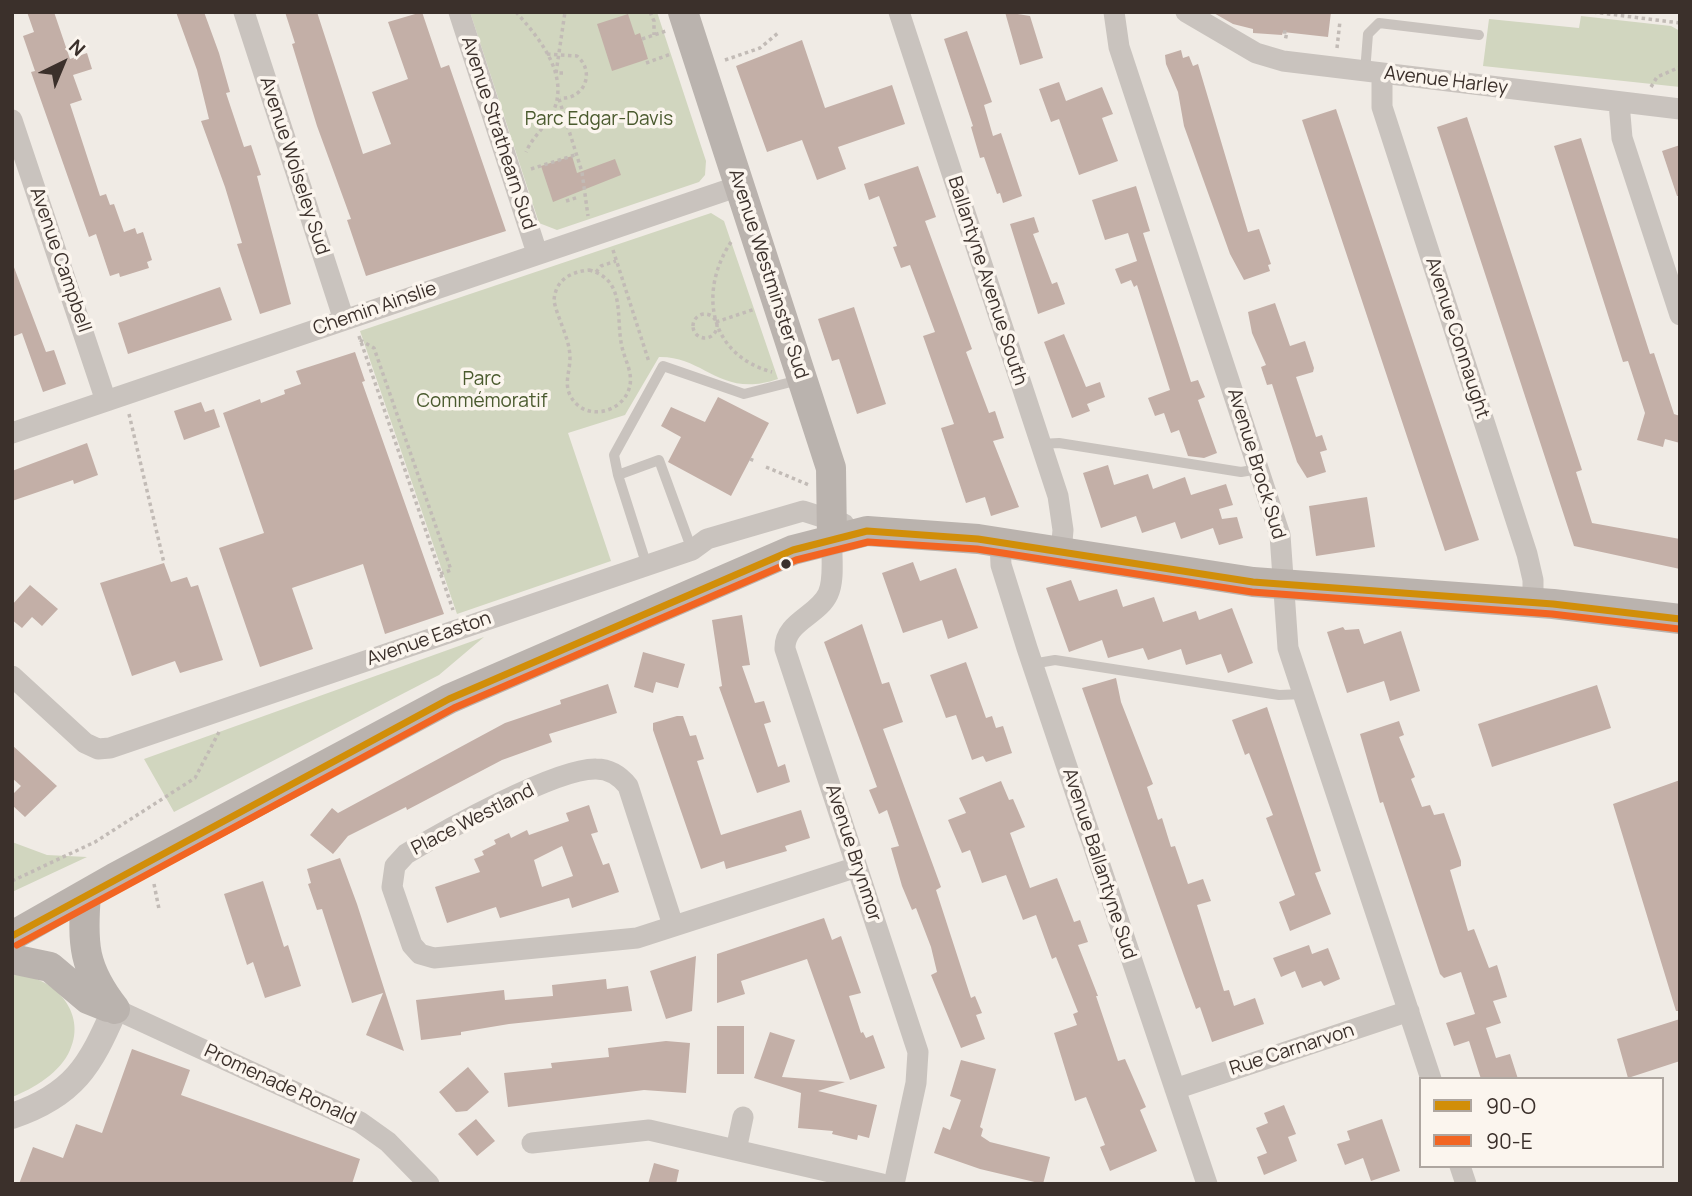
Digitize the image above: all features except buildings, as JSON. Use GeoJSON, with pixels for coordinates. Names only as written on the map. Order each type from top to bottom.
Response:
{"type":"FeatureCollection","features":[{"type":"Feature","properties":{"kind":"main road","name":"Avenue Westminster Sud"},"geometry":{"type":"LineString","coordinates":[[674,22],[739,186],[790,376],[831,468],[832,529]]}},
{"type":"Feature","properties":{"kind":"main road"},"geometry":{"type":"LineString","coordinates":[[13,936],[449,699],[793,550],[832,529],[1000,542],[1284,584],[1533,602],[1680,620]]}},
{"type":"Feature","properties":{"kind":"main road"},"geometry":{"type":"LineString","coordinates":[[73,964],[82,934],[86,894]]}},
{"type":"Feature","properties":{"kind":"main road"},"geometry":{"type":"LineString","coordinates":[[12,958],[41,964],[73,964],[97,985],[115,1009]]}},
{"type":"Feature","properties":{"kind":"street","name":"Avenue Wolseley Sud"},"geometry":{"type":"LineString","coordinates":[[244,12],[350,325]]}},
{"type":"Feature","properties":{"kind":"street","name":"Avenue Strathearn Sud"},"geometry":{"type":"LineString","coordinates":[[459,12],[537,253]]}},
{"type":"Feature","properties":{"kind":"street","name":"Ballantyne Avenue South"},"geometry":{"type":"LineString","coordinates":[[899,12],[1062,514],[1061,553]]}},
{"type":"Feature","properties":{"kind":"street","name":"Avenue Brock Sud"},"geometry":{"type":"LineString","coordinates":[[1114,12],[1119,47],[1282,542],[1285,633],[1430,1077]]}},
{"type":"Feature","properties":{"kind":"street","name":"Avenue Harley"},"geometry":{"type":"LineString","coordinates":[[1186,12],[1249,49],[1275,59],[1680,109]]}},
{"type":"Feature","properties":{"kind":"street","name":"Avenue Connaught"},"geometry":{"type":"LineString","coordinates":[[1373,73],[1527,554],[1533,580],[1533,602]]}},
{"type":"Feature","properties":{"kind":"street"},"geometry":{"type":"LineString","coordinates":[[1619,103],[1622,138],[1680,315]]}},
{"type":"Feature","properties":{"kind":"street","name":"Avenue Campbell"},"geometry":{"type":"LineString","coordinates":[[12,120],[106,401]]}},
{"type":"Feature","properties":{"kind":"street","name":"Chemin Ainslie"},"geometry":{"type":"LineString","coordinates":[[12,433],[350,325],[537,253],[739,186]]}},
{"type":"Feature","properties":{"kind":"street","name":"Avenue Easton"},"geometry":{"type":"LineString","coordinates":[[12,677],[85,743],[110,748],[647,566],[692,550],[708,540],[803,511],[832,529]]}},
{"type":"Feature","properties":{"kind":"street","name":"Avenue Brynmor"},"geometry":{"type":"LineString","coordinates":[[832,529],[831,582],[827,596],[817,610],[791,630],[785,649],[918,1052],[916,1083],[894,1184]]}},
{"type":"Feature","properties":{"kind":"street","name":"Avenue Ballantyne Sud"},"geometry":{"type":"LineString","coordinates":[[1000,542],[1001,565],[1032,664],[1207,1184]]}},
{"type":"Feature","properties":{"kind":"street","name":"Place Westland"},"geometry":{"type":"LineString","coordinates":[[673,925],[628,786],[616,775],[601,769],[585,770],[514,796],[406,854],[392,874],[392,887],[407,936],[416,950],[430,957],[637,938],[857,866]]}},
{"type":"Feature","properties":{"kind":"street"},"geometry":{"type":"LineString","coordinates":[[12,1116],[41,1105],[76,1080],[90,1062],[115,1009]]}},
{"type":"Feature","properties":{"kind":"street","name":"Promenade Ronald"},"geometry":{"type":"LineString","coordinates":[[115,1009],[360,1122],[388,1142],[429,1184]]}},
{"type":"Feature","properties":{"kind":"street","name":"Rue Carnarvon"},"geometry":{"type":"LineString","coordinates":[[1175,1089],[1409,1012]]}},
{"type":"Feature","properties":{"kind":"street"},"geometry":{"type":"LineString","coordinates":[[736,1150],[743,1117]]}},
{"type":"Feature","properties":{"kind":"street"},"geometry":{"type":"LineString","coordinates":[[532,1143],[649,1130],[882,1184]]}},
{"type":"Feature","properties":{"kind":"lane"},"geometry":{"type":"LineString","coordinates":[[1373,73],[1368,34],[1378,23],[1479,35]]}},
{"type":"Feature","properties":{"kind":"lane"},"geometry":{"type":"LineString","coordinates":[[647,566],[614,456],[663,366],[744,394],[790,376]]}},
{"type":"Feature","properties":{"kind":"lane"},"geometry":{"type":"LineString","coordinates":[[1041,444],[1059,443],[1241,472],[1259,470]]}},
{"type":"Feature","properties":{"kind":"lane"},"geometry":{"type":"LineString","coordinates":[[618,475],[659,460],[692,550]]}},
{"type":"Feature","properties":{"kind":"lane"},"geometry":{"type":"LineString","coordinates":[[1032,664],[1055,660],[1279,695],[1304,694]]}},
{"type":"Feature","properties":{"kind":"path"},"geometry":{"type":"LineString","coordinates":[[565,12],[557,53],[558,98],[578,154],[586,195],[584,205],[590,222]]}},
{"type":"Feature","properties":{"kind":"path"},"geometry":{"type":"LineString","coordinates":[[650,12],[654,21],[654,35]]}},
{"type":"Feature","properties":{"kind":"path"},"geometry":{"type":"LineString","coordinates":[[1593,12],[1680,23]]}},
{"type":"Feature","properties":{"kind":"path"},"geometry":{"type":"LineString","coordinates":[[518,13],[547,54],[556,73]]}},
{"type":"Feature","properties":{"kind":"path"},"geometry":{"type":"LineString","coordinates":[[1336,50],[1339,21]]}},
{"type":"Feature","properties":{"kind":"path"},"geometry":{"type":"LineString","coordinates":[[642,39],[674,22]]}},
{"type":"Feature","properties":{"kind":"path"},"geometry":{"type":"LineString","coordinates":[[1283,32],[1287,32],[1284,43]]}},
{"type":"Feature","properties":{"kind":"path"},"geometry":{"type":"LineString","coordinates":[[721,62],[760,48],[778,33]]}},
{"type":"Feature","properties":{"kind":"path"},"geometry":{"type":"LineString","coordinates":[[547,54],[577,56],[584,64],[587,75],[580,92],[571,98],[558,98]]}},
{"type":"Feature","properties":{"kind":"path"},"geometry":{"type":"LineString","coordinates":[[646,63],[673,54]]}},
{"type":"Feature","properties":{"kind":"path"},"geometry":{"type":"LineString","coordinates":[[1651,86],[1657,77],[1680,67]]}},
{"type":"Feature","properties":{"kind":"path"},"geometry":{"type":"LineString","coordinates":[[556,73],[563,73]]}},
{"type":"Feature","properties":{"kind":"path"},"geometry":{"type":"LineString","coordinates":[[524,157],[531,140],[545,124],[558,98]]}},
{"type":"Feature","properties":{"kind":"path"},"geometry":{"type":"LineString","coordinates":[[545,124],[566,125]]}},
{"type":"Feature","properties":{"kind":"path"},"geometry":{"type":"LineString","coordinates":[[524,171],[578,154]]}},
{"type":"Feature","properties":{"kind":"path"},"geometry":{"type":"LineString","coordinates":[[566,201],[586,195]]}},
{"type":"Feature","properties":{"kind":"path"},"geometry":{"type":"LineString","coordinates":[[734,237],[714,273],[712,295],[716,322],[716,332],[708,338],[699,336],[694,330],[695,321],[702,315],[712,316],[716,322],[726,341],[738,356],[790,376]]}},
{"type":"Feature","properties":{"kind":"path"},"geometry":{"type":"LineString","coordinates":[[611,244],[651,368]]}},
{"type":"Feature","properties":{"kind":"path"},"geometry":{"type":"LineString","coordinates":[[596,272],[601,266],[616,261]]}},
{"type":"Feature","properties":{"kind":"path"},"geometry":{"type":"LineString","coordinates":[[580,271],[596,272],[609,281],[617,298],[622,348],[631,378],[628,392],[620,403],[598,413],[581,407],[570,395],[567,386],[570,355],[554,301],[554,293],[564,278],[580,271]]}},
{"type":"Feature","properties":{"kind":"path"},"geometry":{"type":"LineString","coordinates":[[716,322],[757,309]]}},
{"type":"Feature","properties":{"kind":"path"},"geometry":{"type":"LineString","coordinates":[[350,325],[360,340],[455,617]]}},
{"type":"Feature","properties":{"kind":"path"},"geometry":{"type":"LineString","coordinates":[[360,340],[374,348],[451,570],[440,574]]}},
{"type":"Feature","properties":{"kind":"path"},"geometry":{"type":"LineString","coordinates":[[127,409],[164,563]]}},
{"type":"Feature","properties":{"kind":"path"},"geometry":{"type":"LineString","coordinates":[[766,467],[811,486]]}},
{"type":"Feature","properties":{"kind":"path"},"geometry":{"type":"LineString","coordinates":[[12,881],[95,842],[195,778],[219,732]]}},
{"type":"Feature","properties":{"kind":"path"},"geometry":{"type":"LineString","coordinates":[[154,888],[159,909]]}},
{"type":"Feature","properties":{"kind":"green space","name":"Parc Edgar-Davis"},"geometry":{"type":"Polygon","coordinates":[[[470,12],[657,12],[706,161],[705,175],[699,182],[557,230],[539,223],[470,12]]]}},
{"type":"Feature","properties":{"kind":"green space"},"geometry":{"type":"Polygon","coordinates":[[[1581,16],[1671,26],[1680,31],[1680,87],[1483,66],[1489,19],[1579,28],[1581,16]]]}},
{"type":"Feature","properties":{"kind":"green space","name":"Parc Commémoratif"},"geometry":{"type":"Polygon","coordinates":[[[711,213],[724,221],[778,379],[758,384],[741,384],[727,381],[675,358],[659,357],[625,415],[568,433],[611,561],[457,614],[360,331],[711,213]]]}},
{"type":"Feature","properties":{"kind":"green space"},"geometry":{"type":"Polygon","coordinates":[[[484,637],[439,675],[174,812],[144,759],[484,637]]]}},
{"type":"Feature","properties":{"kind":"green space"},"geometry":{"type":"Polygon","coordinates":[[[12,842],[47,855],[87,857],[12,892],[12,842]]]}},
{"type":"Feature","properties":{"kind":"green space"},"geometry":{"type":"Polygon","coordinates":[[[12,975],[40,980],[62,997],[70,1009],[74,1035],[70,1050],[60,1066],[37,1084],[12,1097],[12,975]]]}},
{"type":"Feature","properties":{"kind":"transit line","name":"90-O"},"geometry":{"type":"LineString","coordinates":[[12,936],[449,699],[793,550],[867,531],[978,539],[1253,582],[1553,604],[1680,619]]}},
{"type":"Feature","properties":{"kind":"transit line","name":"90-E"},"geometry":{"type":"LineString","coordinates":[[17,945],[454,708],[796,560],[868,542],[977,549],[1252,592],[1552,614],[1679,629]]}}]}
